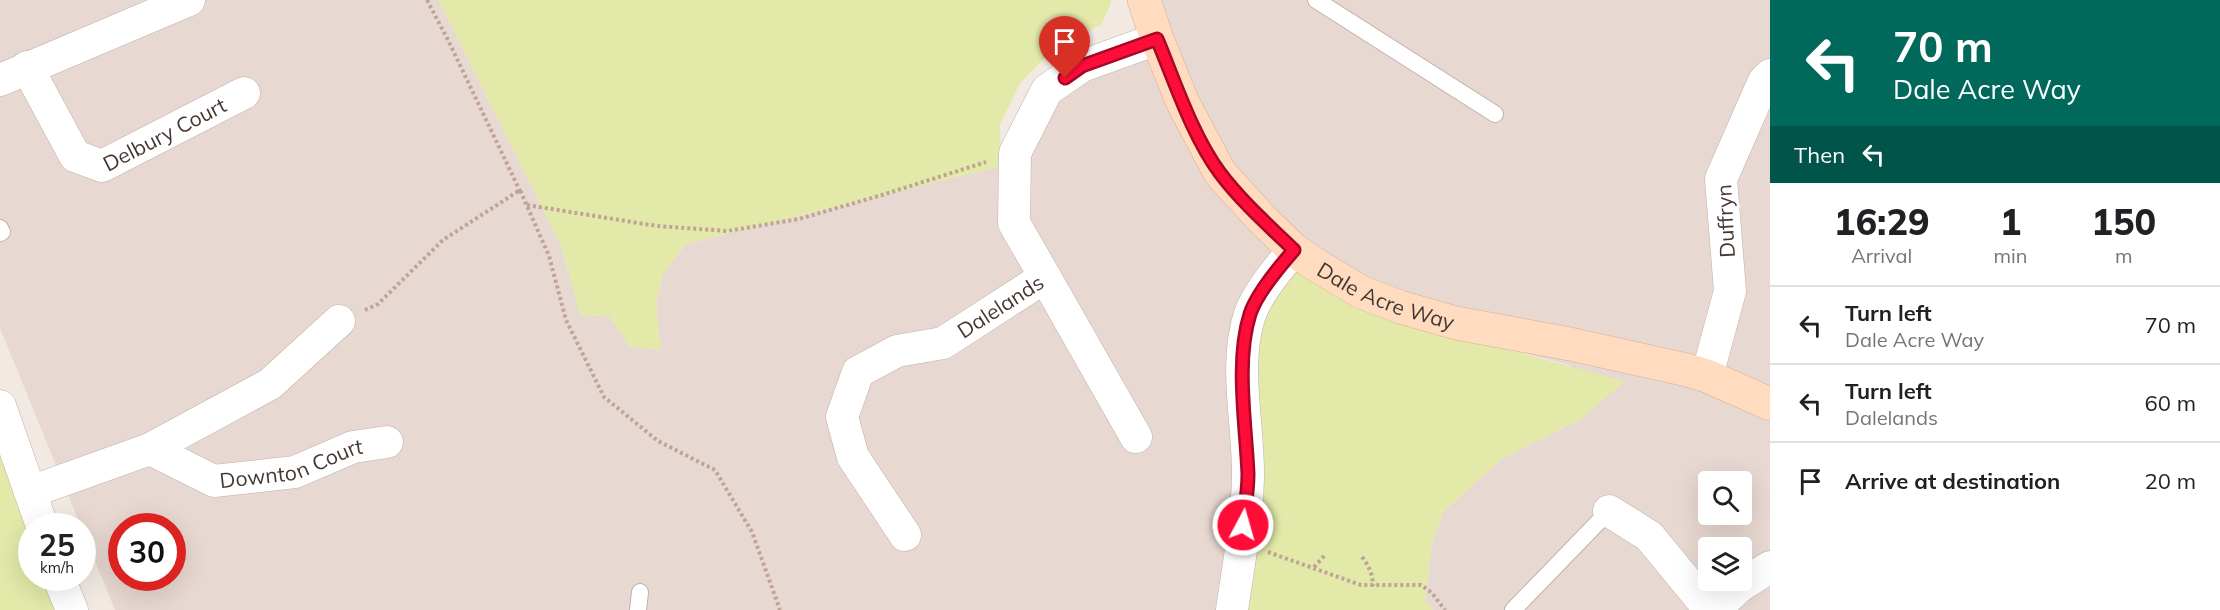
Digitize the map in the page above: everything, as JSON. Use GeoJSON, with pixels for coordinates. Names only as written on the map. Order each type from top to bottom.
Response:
{"type":"FeatureCollection","features":[{"type":"Feature","properties":{"kind":"street","name":"Delbury Court"},"geometry":{"type":"LineString","coordinates":[[189,0],[14,74],[75,156],[102,166],[244,93]]}},
{"type":"Feature","properties":{"kind":"street","name":"Dale Acre Way"},"geometry":{"type":"LineString","coordinates":[[1144,0],[1157,39],[1184,103],[1202,142],[1220,173],[1294,250],[1361,292],[1400,307],[1456,323],[1570,344],[1707,376],[1770,404]]}},
{"type":"Feature","properties":{"kind":"street","name":"Dalelands"},"geometry":{"type":"LineString","coordinates":[[905,535],[853,457],[843,417],[858,372],[897,351],[942,343],[1045,277],[1014,223],[1015,153],[1047,90],[1082,66],[1157,39]]}},
{"type":"Feature","properties":{"kind":"street","name":"Duffryn"},"geometry":{"type":"LineString","coordinates":[[1707,376],[1730,291],[1721,179],[1764,81],[1770,75]]}},
{"type":"Feature","properties":{"kind":"street"},"geometry":{"type":"LineString","coordinates":[[1232,610],[1248,478],[1243,396],[1244,344],[1251,313],[1275,272],[1294,250]]}},
{"type":"Feature","properties":{"kind":"street"},"geometry":{"type":"LineString","coordinates":[[1045,277],[1136,437]]}},
{"type":"Feature","properties":{"kind":"street"},"geometry":{"type":"LineString","coordinates":[[30,492],[150,449],[270,384],[339,321]]}},
{"type":"Feature","properties":{"kind":"street"},"geometry":{"type":"LineString","coordinates":[[0,405],[37,513]]}},
{"type":"Feature","properties":{"kind":"street","name":"Downton Court"},"geometry":{"type":"LineString","coordinates":[[150,449],[214,481],[295,472],[353,447],[387,442]]}},
{"type":"Feature","properties":{"kind":"street"},"geometry":{"type":"LineString","coordinates":[[1609,511],[1649,536],[1712,610],[1740,586],[1770,567]]}},
{"type":"Feature","properties":{"kind":"street"},"geometry":{"type":"LineString","coordinates":[[64,591],[72,610]]}},
{"type":"Feature","properties":{"kind":"lane"},"geometry":{"type":"LineString","coordinates":[[1316,0],[1495,114]]}},
{"type":"Feature","properties":{"kind":"lane"},"geometry":{"type":"LineString","coordinates":[[0,228],[2,232],[0,233]]}},
{"type":"Feature","properties":{"kind":"lane"},"geometry":{"type":"LineString","coordinates":[[1513,610],[1609,511]]}},
{"type":"Feature","properties":{"kind":"lane"},"geometry":{"type":"LineString","coordinates":[[638,610],[640,592]]}},
{"type":"Feature","properties":{"kind":"path"},"geometry":{"type":"LineString","coordinates":[[427,0],[527,205],[657,226],[727,231],[799,219],[1015,153]]}},
{"type":"Feature","properties":{"kind":"path"},"geometry":{"type":"LineString","coordinates":[[339,321],[378,304],[443,240],[520,190]]}},
{"type":"Feature","properties":{"kind":"path"},"geometry":{"type":"LineString","coordinates":[[520,190],[549,256],[566,320],[604,397],[658,441],[716,470],[752,532],[780,610]]}},
{"type":"Feature","properties":{"kind":"path"},"geometry":{"type":"LineString","coordinates":[[1241,548],[1269,553],[1314,567],[1344,580],[1373,586],[1421,585],[1432,593],[1446,610]]}},
{"type":"Feature","properties":{"kind":"path"},"geometry":{"type":"LineString","coordinates":[[1314,567],[1326,554]]}},
{"type":"Feature","properties":{"kind":"path"},"geometry":{"type":"LineString","coordinates":[[1362,557],[1373,578],[1373,586]]}},
{"type":"Feature","properties":{"kind":"shaded area"},"geometry":{"type":"Polygon","coordinates":[[[0,0],[439,0],[562,248],[580,315],[609,316],[629,346],[660,350],[656,303],[663,274],[686,244],[1001,166],[1053,96],[1163,40],[1150,0],[1770,0],[1770,610],[1433,610],[1425,601],[1432,543],[1444,511],[1502,459],[1581,419],[1570,365],[1442,332],[1239,610],[115,610],[96,563],[96,513],[75,513],[0,328],[0,0]]]}},
{"type":"Feature","properties":{"kind":"green space"},"geometry":{"type":"Polygon","coordinates":[[[439,0],[1110,0],[1111,3],[1101,25],[1058,45],[1020,83],[1000,125],[1001,166],[686,244],[663,274],[656,303],[661,350],[629,346],[609,316],[580,315],[562,248],[439,0]]]}},
{"type":"Feature","properties":{"kind":"green space"},"geometry":{"type":"Polygon","coordinates":[[[1298,261],[1442,332],[1625,381],[1581,419],[1502,459],[1444,511],[1432,543],[1425,601],[1433,610],[1239,610],[1259,312],[1298,261]]]}},
{"type":"Feature","properties":{"kind":"green space"},"geometry":{"type":"Polygon","coordinates":[[[0,434],[27,513],[18,513],[18,591],[57,591],[64,610],[0,610],[0,434]]]}},
{"type":"Feature","properties":{"kind":"route"},"geometry":{"type":"LineString","coordinates":[[1065,78],[1082,66],[1157,39],[1202,142],[1220,173],[1294,250],[1275,272],[1251,313],[1244,344],[1243,396],[1248,478],[1243,525]]}}]}
